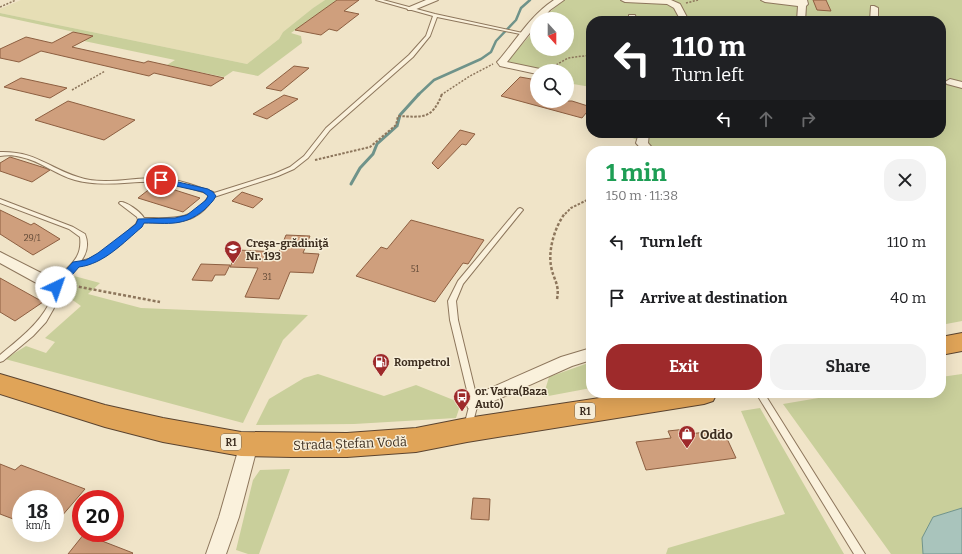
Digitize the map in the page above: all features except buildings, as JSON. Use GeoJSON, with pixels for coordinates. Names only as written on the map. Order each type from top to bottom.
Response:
{"type":"FeatureCollection","features":[{"type":"Feature","properties":{"kind":"highway"},"geometry":{"type":"LineString","coordinates":[[946,345],[962,342]]}},
{"type":"Feature","properties":{"kind":"highway"},"geometry":{"type":"LineString","coordinates":[[946,360],[962,358]]}},
{"type":"Feature","properties":{"kind":"highway","name":"Strada Ștefan Vodă"},"geometry":{"type":"LineString","coordinates":[[0,384],[105,416],[163,430],[218,441],[249,444],[347,445],[416,440],[467,430],[672,398]]}},
{"type":"Feature","properties":{"kind":"street"},"geometry":{"type":"LineString","coordinates":[[411,8],[434,0]]}},
{"type":"Feature","properties":{"kind":"street"},"geometry":{"type":"LineString","coordinates":[[543,12],[560,0]]}},
{"type":"Feature","properties":{"kind":"street"},"geometry":{"type":"LineString","coordinates":[[625,0],[668,2],[678,6],[683,16]]}},
{"type":"Feature","properties":{"kind":"street"},"geometry":{"type":"LineString","coordinates":[[769,0],[804,2],[802,16]]}},
{"type":"Feature","properties":{"kind":"street"},"geometry":{"type":"LineString","coordinates":[[874,8],[874,16]]}},
{"type":"Feature","properties":{"kind":"street"},"geometry":{"type":"LineString","coordinates":[[530,28],[502,62],[503,64],[530,70]]}},
{"type":"Feature","properties":{"kind":"street"},"geometry":{"type":"LineString","coordinates":[[950,82],[962,85]]}},
{"type":"Feature","properties":{"kind":"street"},"geometry":{"type":"LineString","coordinates":[[0,257],[58,285]]}},
{"type":"Feature","properties":{"kind":"street"},"geometry":{"type":"LineString","coordinates":[[474,402],[567,361],[586,355]]}},
{"type":"Feature","properties":{"kind":"street"},"geometry":{"type":"LineString","coordinates":[[216,554],[229,517],[249,444]]}},
{"type":"Feature","properties":{"kind":"lane"},"geometry":{"type":"LineString","coordinates":[[378,0],[435,15],[525,34]]}},
{"type":"Feature","properties":{"kind":"lane"},"geometry":{"type":"LineString","coordinates":[[141,220],[175,221],[190,217],[209,201],[212,196],[276,175],[292,168],[306,157],[328,129],[410,56],[428,36],[435,15]]}},
{"type":"Feature","properties":{"kind":"lane"},"geometry":{"type":"LineString","coordinates":[[0,154],[20,154],[52,167],[69,177],[87,182],[161,180],[205,191],[211,193],[212,196]]}},
{"type":"Feature","properties":{"kind":"lane"},"geometry":{"type":"LineString","coordinates":[[0,201],[71,228],[83,236],[85,248],[77,264],[58,285],[54,302],[41,323],[18,345],[0,359]]}},
{"type":"Feature","properties":{"kind":"lane"},"geometry":{"type":"LineString","coordinates":[[122,203],[140,216],[141,220]]}},
{"type":"Feature","properties":{"kind":"lane"},"geometry":{"type":"LineString","coordinates":[[467,430],[474,402],[454,320],[452,301],[460,283],[520,210]]}},
{"type":"Feature","properties":{"kind":"lane"},"geometry":{"type":"LineString","coordinates":[[77,264],[88,263],[102,255],[139,225],[141,220]]}},
{"type":"Feature","properties":{"kind":"lane"},"geometry":{"type":"LineString","coordinates":[[763,398],[860,554]]}},
{"type":"Feature","properties":{"kind":"path"},"geometry":{"type":"LineString","coordinates":[[0,7],[16,0]]}},
{"type":"Feature","properties":{"kind":"path"},"geometry":{"type":"LineString","coordinates":[[556,64],[565,58],[586,56]]}},
{"type":"Feature","properties":{"kind":"path"},"geometry":{"type":"LineString","coordinates":[[301,161],[312,161],[370,148],[396,125],[398,116],[428,116],[439,103],[442,93],[456,87],[488,65],[503,64]]}},
{"type":"Feature","properties":{"kind":"path"},"geometry":{"type":"LineString","coordinates":[[72,90],[105,71]]}},
{"type":"Feature","properties":{"kind":"path"},"geometry":{"type":"LineString","coordinates":[[557,299],[559,290],[558,283],[552,268],[550,257],[556,233],[568,210],[586,201]]}},
{"type":"Feature","properties":{"kind":"path"},"geometry":{"type":"LineString","coordinates":[[58,285],[160,302]]}},
{"type":"Feature","properties":{"kind":"shaded area"},"geometry":{"type":"Polygon","coordinates":[[[21,0],[325,0],[283,32],[279,39],[247,64],[0,13],[0,9],[21,0]]]}},
{"type":"Feature","properties":{"kind":"green space"},"geometry":{"type":"Polygon","coordinates":[[[325,0],[337,0],[291,33],[301,36],[302,43],[258,76],[233,71],[224,77],[170,66],[167,65],[175,60],[84,41],[93,36],[0,16],[0,13],[247,64],[279,39],[283,32],[325,0]]]}},
{"type":"Feature","properties":{"kind":"green space"},"geometry":{"type":"Polygon","coordinates":[[[564,0],[962,0],[962,321],[946,324],[946,146],[651,146],[633,138],[946,138],[946,16],[586,16],[586,86],[574,84],[574,64],[530,64],[530,68],[506,62],[530,36],[530,56],[574,56],[574,12],[546,12],[548,10],[551,11],[564,0]]]}},
{"type":"Feature","properties":{"kind":"green space"},"geometry":{"type":"Polygon","coordinates":[[[74,276],[100,283],[88,294],[141,308],[308,315],[283,340],[243,423],[5,359],[26,346],[46,353],[55,342],[45,338],[81,306],[60,291],[62,286],[74,276]]]}},
{"type":"Feature","properties":{"kind":"green space"},"geometry":{"type":"Polygon","coordinates":[[[586,364],[586,389],[543,397],[549,377],[586,364]]]}},
{"type":"Feature","properties":{"kind":"green space"},"geometry":{"type":"Polygon","coordinates":[[[318,374],[384,396],[416,385],[461,403],[456,418],[354,424],[256,425],[269,399],[304,378],[318,374]]]}},
{"type":"Feature","properties":{"kind":"green space"},"geometry":{"type":"Polygon","coordinates":[[[962,374],[962,508],[933,517],[922,538],[923,554],[891,554],[783,404],[818,398],[946,398],[946,376],[962,374]]]}},
{"type":"Feature","properties":{"kind":"green space"},"geometry":{"type":"Polygon","coordinates":[[[760,408],[844,554],[666,554],[668,548],[785,514],[741,411],[760,408]]]}},
{"type":"Feature","properties":{"kind":"green space"},"geometry":{"type":"Polygon","coordinates":[[[290,469],[259,554],[248,554],[236,550],[253,480],[260,470],[290,469]]]}},
{"type":"Feature","properties":{"kind":"water"},"geometry":{"type":"Polygon","coordinates":[[[962,508],[962,554],[923,554],[922,538],[933,517],[962,508]]]}},
{"type":"Feature","properties":{"kind":"waterway"},"geometry":{"type":"LineString","coordinates":[[419,94],[434,80],[481,59],[491,52],[496,41],[516,20],[521,8],[530,0]]}},
{"type":"Feature","properties":{"kind":"waterway"},"geometry":{"type":"LineString","coordinates":[[351,184],[360,168],[373,154],[377,144],[397,126],[400,115],[419,94]]}},
{"type":"Feature","properties":{"kind":"place","name":"Creşa-grădiniţă Nr. 193"},"geometry":{"type":"Point","coordinates":[233,264]}},
{"type":"Feature","properties":{"kind":"place","name":"Rompetrol"},"geometry":{"type":"Point","coordinates":[381,377]}},
{"type":"Feature","properties":{"kind":"place","name":"or. Vatra(Baza Auto)"},"geometry":{"type":"Point","coordinates":[462,412]}},
{"type":"Feature","properties":{"kind":"place","name":"Oddo"},"geometry":{"type":"Point","coordinates":[687,449]}},
{"type":"Feature","properties":{"kind":"route"},"geometry":{"type":"LineString","coordinates":[[56,287],[77,264],[88,263],[102,255],[139,225],[141,220],[183,220],[197,212],[209,201],[212,196],[211,193],[205,191],[174,182],[161,180]]}}]}
